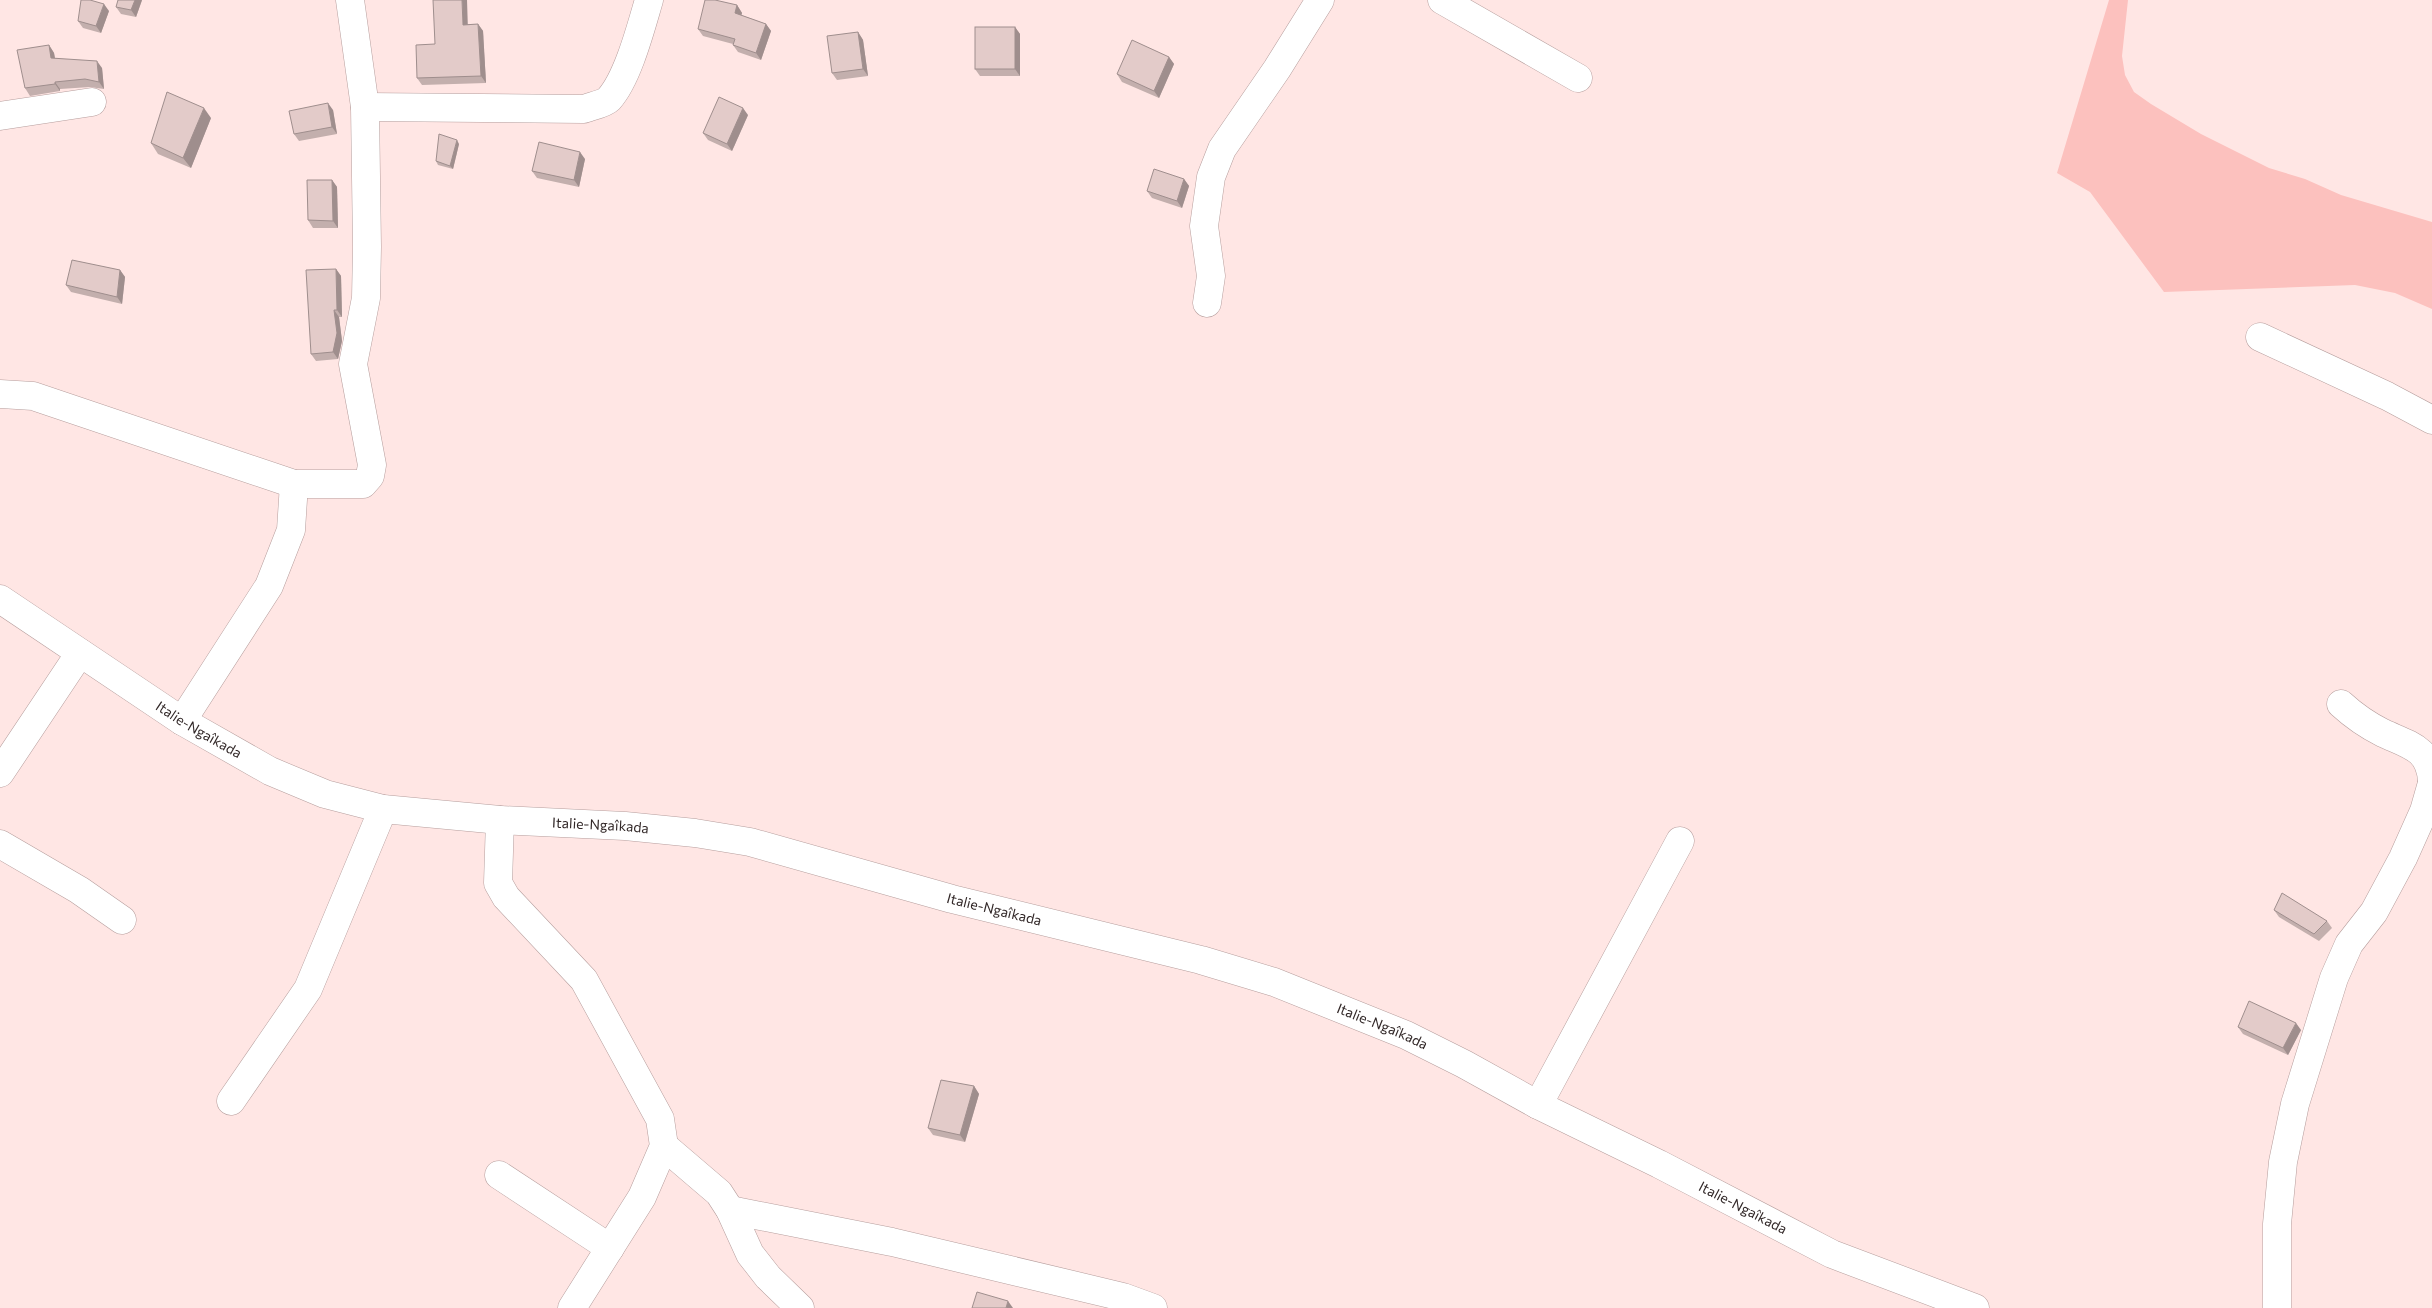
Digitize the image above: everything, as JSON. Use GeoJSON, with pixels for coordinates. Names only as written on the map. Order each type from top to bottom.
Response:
{"type":"FeatureCollection","features":[{"type":"Feature","properties":{"kind":"street"},"geometry":{"type":"LineString","coordinates":[[0,394],[33,396],[294,484],[363,484],[370,476],[372,465],[353,364],[366,298],[365,107],[350,0]]}},
{"type":"Feature","properties":{"kind":"street"},"geometry":{"type":"LineString","coordinates":[[365,107],[584,109],[608,100],[618,84],[635,45],[649,0]]}},
{"type":"Feature","properties":{"kind":"street"},"geometry":{"type":"LineString","coordinates":[[1207,303],[1211,276],[1204,226],[1211,177],[1222,149],[1277,69],[1320,0]]}},
{"type":"Feature","properties":{"kind":"street"},"geometry":{"type":"LineString","coordinates":[[1442,0],[1578,78]]}},
{"type":"Feature","properties":{"kind":"street"},"geometry":{"type":"LineString","coordinates":[[0,116],[92,102]]}},
{"type":"Feature","properties":{"kind":"street"},"geometry":{"type":"LineString","coordinates":[[2260,337],[2387,396],[2432,420]]}},
{"type":"Feature","properties":{"kind":"street"},"geometry":{"type":"LineString","coordinates":[[182,721],[269,586],[291,530],[294,484]]}},
{"type":"Feature","properties":{"kind":"street","name":"Italie-Ngaîkada"},"geometry":{"type":"LineString","coordinates":[[0,599],[182,721],[270,771],[325,794],[383,809],[500,820],[625,826],[695,833],[750,842],[952,899],[1201,960],[1274,982],[1406,1036],[1464,1064],[1538,1105],[1659,1164],[1921,1298],[1975,1308]]}},
{"type":"Feature","properties":{"kind":"street"},"geometry":{"type":"LineString","coordinates":[[0,773],[80,653]]}},
{"type":"Feature","properties":{"kind":"street"},"geometry":{"type":"LineString","coordinates":[[2277,1308],[2277,1224],[2283,1162],[2295,1104],[2334,978],[2349,944],[2374,912],[2403,858],[2424,810],[2432,782],[2431,766],[2422,753],[2407,742],[2382,732],[2354,716],[2340,704]]}},
{"type":"Feature","properties":{"kind":"street"},"geometry":{"type":"LineString","coordinates":[[231,1101],[308,989],[383,809]]}},
{"type":"Feature","properties":{"kind":"street"},"geometry":{"type":"LineString","coordinates":[[500,820],[498,883],[506,897],[584,980],[660,1119],[664,1146],[642,1197],[572,1308]]}},
{"type":"Feature","properties":{"kind":"street"},"geometry":{"type":"LineString","coordinates":[[1538,1105],[1680,841]]}},
{"type":"Feature","properties":{"kind":"street"},"geometry":{"type":"LineString","coordinates":[[0,844],[78,890],[122,920]]}},
{"type":"Feature","properties":{"kind":"street"},"geometry":{"type":"LineString","coordinates":[[664,1146],[719,1194],[730,1210],[750,1254],[768,1277],[800,1308]]}},
{"type":"Feature","properties":{"kind":"street"},"geometry":{"type":"LineString","coordinates":[[499,1175],[610,1248]]}},
{"type":"Feature","properties":{"kind":"street"},"geometry":{"type":"LineString","coordinates":[[730,1210],[810,1224],[892,1242],[1123,1297],[1153,1308]]}},
{"type":"Feature","properties":{"kind":"shaded area"},"geometry":{"type":"Polygon","coordinates":[[[2109,0],[2128,0],[2122,56],[2125,75],[2134,92],[2151,104],[2201,134],[2269,168],[2305,179],[2341,195],[2432,222],[2432,309],[2395,293],[2355,285],[2164,292],[2090,192],[2057,173],[2109,0]]]}},
{"type":"Feature","properties":{"kind":"building"},"geometry":{"type":"Polygon","coordinates":[[[81,0],[90,0],[104,4],[96,26],[78,21],[81,0]]]}},
{"type":"Feature","properties":{"kind":"building"},"geometry":{"type":"Polygon","coordinates":[[[118,0],[135,0],[131,10],[116,7],[118,0]]]}},
{"type":"Feature","properties":{"kind":"building"},"geometry":{"type":"Polygon","coordinates":[[[433,0],[462,0],[463,25],[478,24],[481,76],[417,78],[416,45],[435,44],[433,0]]]}},
{"type":"Feature","properties":{"kind":"building"},"geometry":{"type":"Polygon","coordinates":[[[705,0],[715,0],[737,5],[735,13],[766,24],[756,53],[733,45],[735,39],[698,29],[705,0]]]}},
{"type":"Feature","properties":{"kind":"building"},"geometry":{"type":"Polygon","coordinates":[[[975,27],[1015,27],[1015,69],[975,69],[975,27]]]}},
{"type":"Feature","properties":{"kind":"building"},"geometry":{"type":"Polygon","coordinates":[[[858,32],[863,69],[832,73],[827,36],[858,32]]]}},
{"type":"Feature","properties":{"kind":"building"},"geometry":{"type":"Polygon","coordinates":[[[1132,40],[1169,57],[1154,91],[1117,74],[1132,40]]]}},
{"type":"Feature","properties":{"kind":"building"},"geometry":{"type":"Polygon","coordinates":[[[49,45],[51,58],[97,61],[99,82],[85,79],[25,88],[17,50],[49,45]]]}},
{"type":"Feature","properties":{"kind":"building"},"geometry":{"type":"Polygon","coordinates":[[[167,92],[204,108],[183,158],[151,143],[167,92]]]}},
{"type":"Feature","properties":{"kind":"building"},"geometry":{"type":"Polygon","coordinates":[[[719,97],[743,108],[727,144],[703,133],[719,97]]]}},
{"type":"Feature","properties":{"kind":"building"},"geometry":{"type":"Polygon","coordinates":[[[328,103],[332,127],[294,134],[289,111],[328,103]]]}},
{"type":"Feature","properties":{"kind":"building"},"geometry":{"type":"Polygon","coordinates":[[[439,134],[457,140],[450,166],[436,161],[439,134]]]}},
{"type":"Feature","properties":{"kind":"building"},"geometry":{"type":"Polygon","coordinates":[[[539,142],[580,152],[574,180],[532,171],[539,142]]]}},
{"type":"Feature","properties":{"kind":"building"},"geometry":{"type":"Polygon","coordinates":[[[1154,169],[1184,179],[1177,201],[1147,191],[1154,169]]]}},
{"type":"Feature","properties":{"kind":"building"},"geometry":{"type":"Polygon","coordinates":[[[307,180],[332,180],[333,221],[308,220],[307,180]]]}},
{"type":"Feature","properties":{"kind":"building"},"geometry":{"type":"Polygon","coordinates":[[[72,260],[120,270],[117,297],[66,285],[72,260]]]}},
{"type":"Feature","properties":{"kind":"building"},"geometry":{"type":"Polygon","coordinates":[[[336,269],[337,310],[334,310],[337,333],[333,352],[311,354],[306,270],[336,269]]]}},
{"type":"Feature","properties":{"kind":"building"},"geometry":{"type":"Polygon","coordinates":[[[2282,893],[2327,921],[2314,934],[2274,910],[2282,893]]]}},
{"type":"Feature","properties":{"kind":"building"},"geometry":{"type":"Polygon","coordinates":[[[2249,1001],[2296,1023],[2283,1048],[2238,1027],[2249,1001]]]}},
{"type":"Feature","properties":{"kind":"building"},"geometry":{"type":"Polygon","coordinates":[[[941,1080],[974,1086],[960,1135],[928,1128],[941,1080]]]}},
{"type":"Feature","properties":{"kind":"building"},"geometry":{"type":"Polygon","coordinates":[[[977,1292],[1008,1301],[1006,1308],[972,1308],[977,1292]]]}}]}
